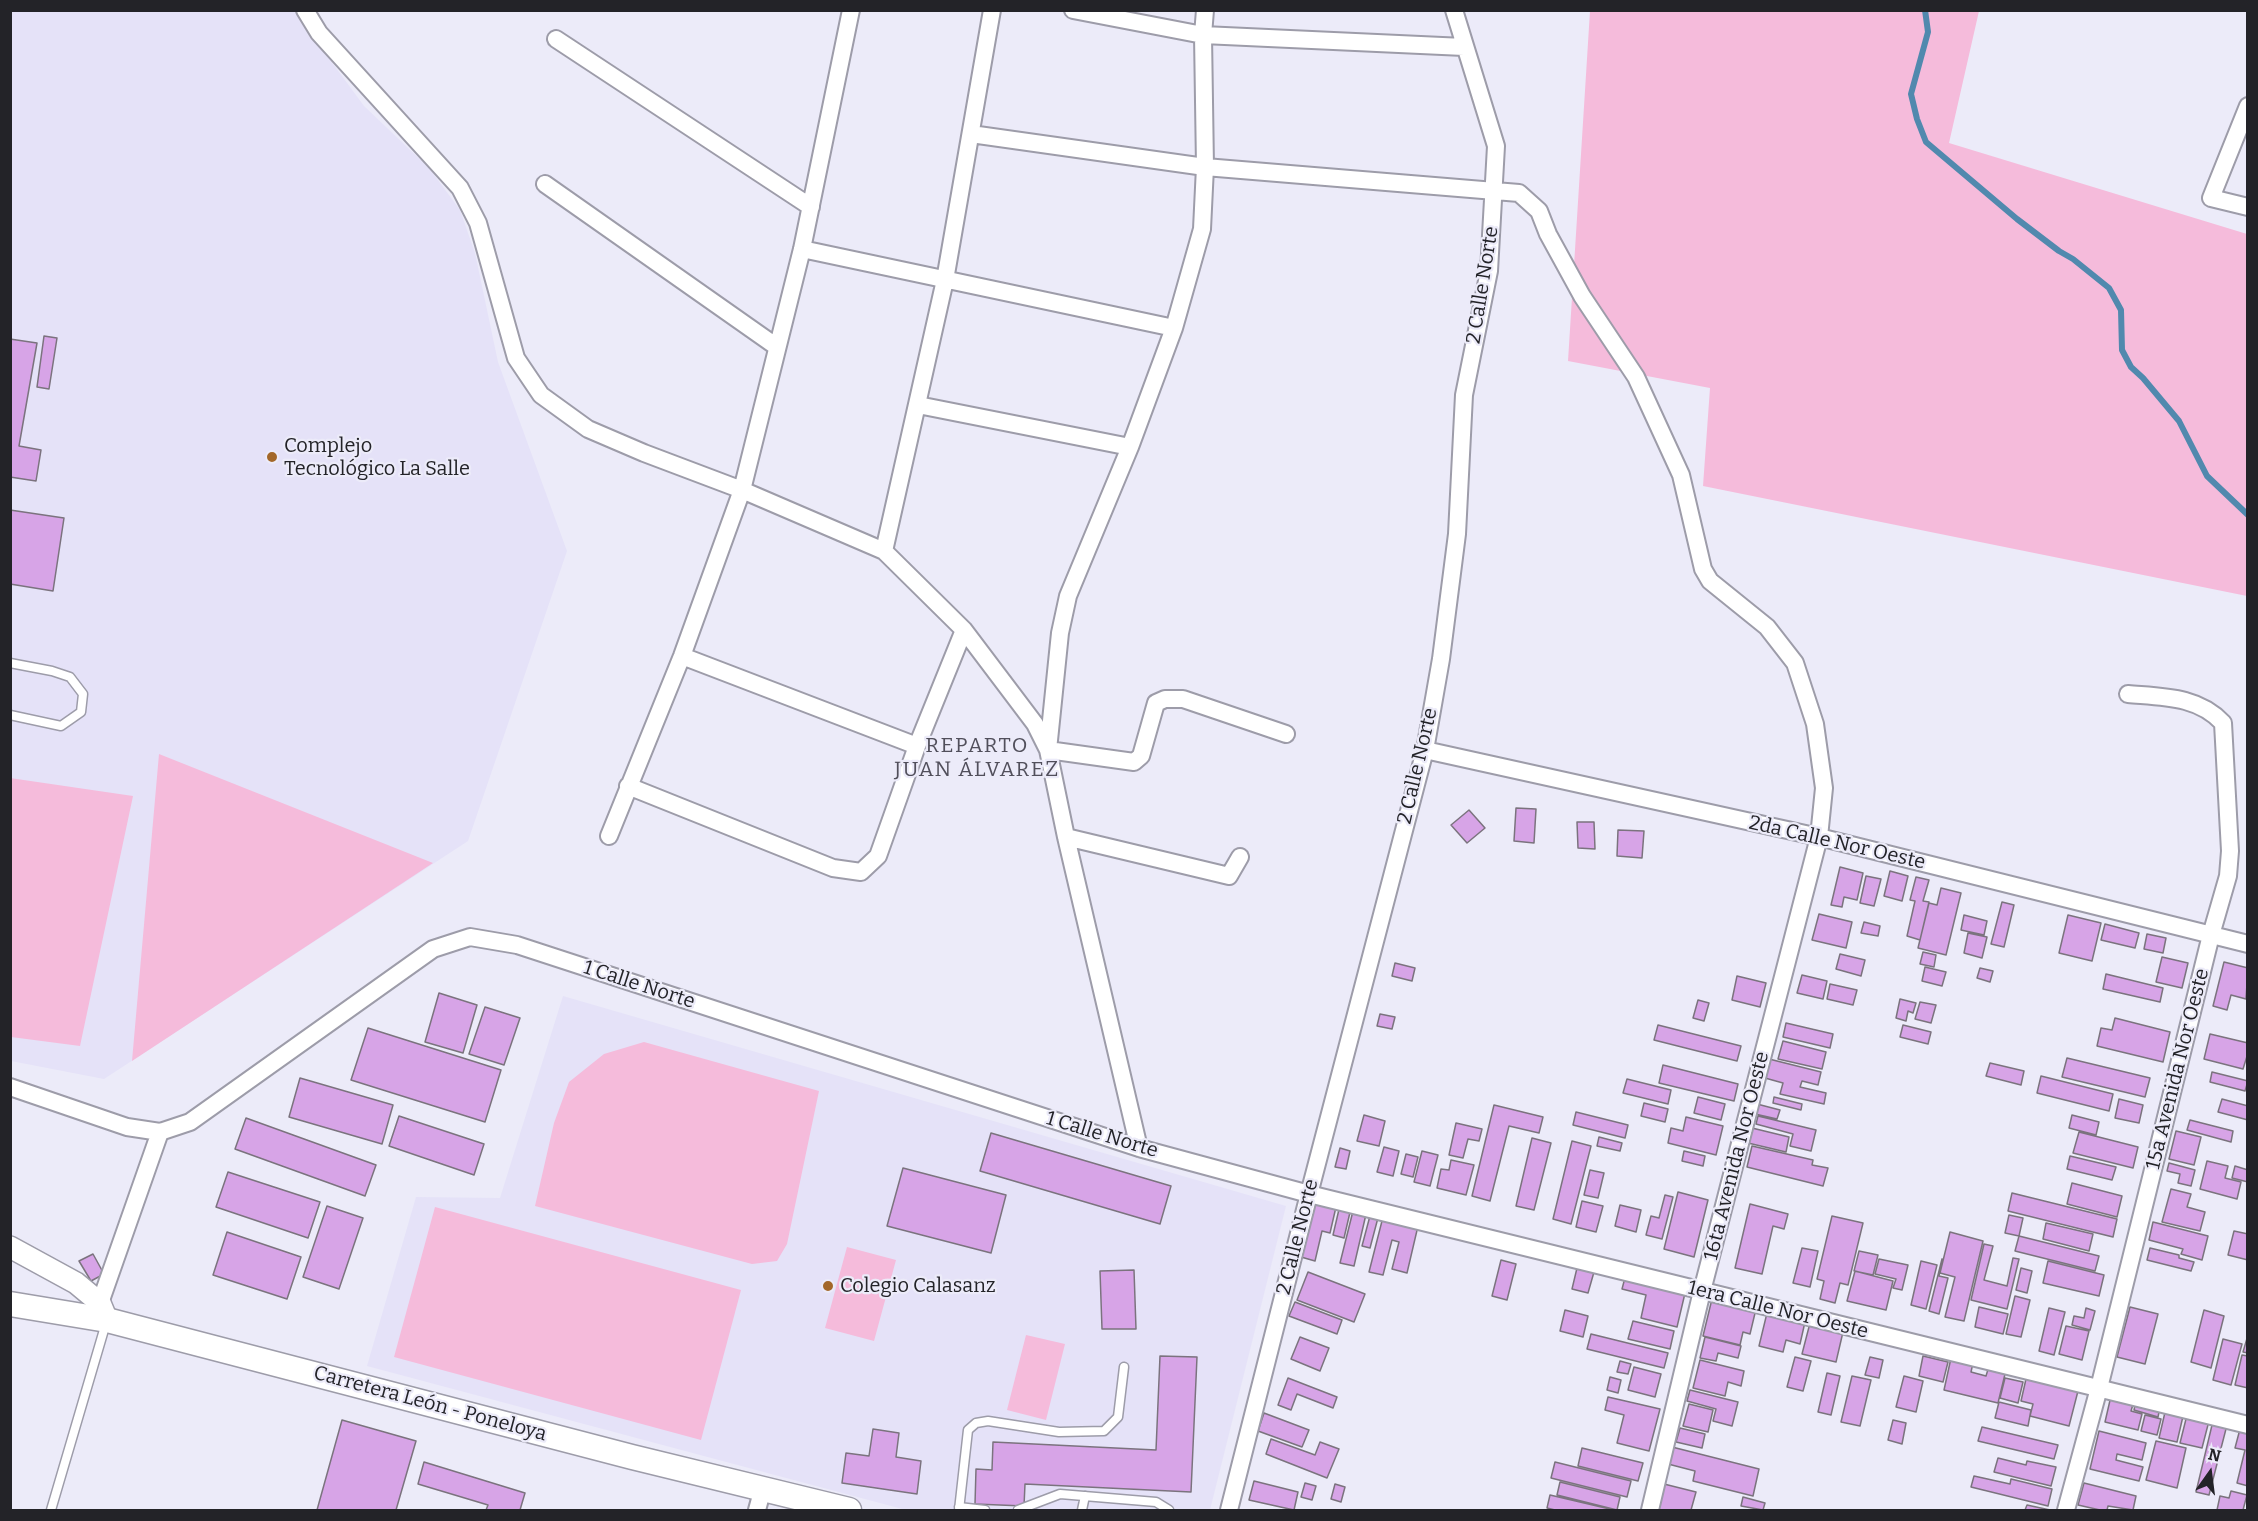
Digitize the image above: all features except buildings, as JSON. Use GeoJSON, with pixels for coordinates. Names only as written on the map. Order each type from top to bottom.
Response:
{"type":"FeatureCollection","features":[{"type":"Feature","properties":{"kind":"main road","name":"Carretera León - Poneloya"},"geometry":{"type":"LineString","coordinates":[[10,1304],[104,1311],[632,1457],[760,1499],[849,1510]]}},
{"type":"Feature","properties":{"kind":"street"},"geometry":{"type":"LineString","coordinates":[[305,10],[319,33],[460,188],[478,223],[516,358],[541,395],[588,429],[742,490],[884,551],[964,630],[1035,724],[1048,750],[1066,837],[1139,1148]]}},
{"type":"Feature","properties":{"kind":"street"},"geometry":{"type":"LineString","coordinates":[[609,836],[682,656],[742,490],[802,249],[851,10]]}},
{"type":"Feature","properties":{"kind":"street"},"geometry":{"type":"LineString","coordinates":[[884,551],[945,280],[992,10]]}},
{"type":"Feature","properties":{"kind":"street"},"geometry":{"type":"LineString","coordinates":[[1073,10],[1203,35],[1464,47]]}},
{"type":"Feature","properties":{"kind":"street"},"geometry":{"type":"LineString","coordinates":[[1048,750],[1060,633],[1068,596],[1130,447],[1174,328],[1202,230],[1205,167],[1203,35],[1205,10]]}},
{"type":"Feature","properties":{"kind":"street","name":"2 Calle Norte"},"geometry":{"type":"LineString","coordinates":[[1229,1510],[1425,750],[1441,659],[1456,534],[1464,395],[1489,271],[1496,146],[1454,10]]}},
{"type":"Feature","properties":{"kind":"street"},"geometry":{"type":"LineString","coordinates":[[556,39],[811,207]]}},
{"type":"Feature","properties":{"kind":"street"},"geometry":{"type":"LineString","coordinates":[[2247,106],[2211,198],[2247,207]]}},
{"type":"Feature","properties":{"kind":"street","name":"16ta Avenida Nor Oeste"},"geometry":{"type":"LineString","coordinates":[[971,134],[1205,167],[1519,193],[1539,211],[1548,234],[1582,296],[1635,377],[1681,475],[1703,569],[1710,581],[1767,627],[1795,663],[1815,724],[1824,788],[1819,837],[1702,1292],[1650,1510]]}},
{"type":"Feature","properties":{"kind":"street"},"geometry":{"type":"LineString","coordinates":[[545,184],[777,347]]}},
{"type":"Feature","properties":{"kind":"street"},"geometry":{"type":"LineString","coordinates":[[802,249],[1174,328]]}},
{"type":"Feature","properties":{"kind":"street"},"geometry":{"type":"LineString","coordinates":[[918,405],[1130,447]]}},
{"type":"Feature","properties":{"kind":"street"},"geometry":{"type":"LineString","coordinates":[[628,786],[833,868],[861,873],[878,856],[917,746],[964,630]]}},
{"type":"Feature","properties":{"kind":"street"},"geometry":{"type":"LineString","coordinates":[[682,656],[917,746]]}},
{"type":"Feature","properties":{"kind":"street","name":"15a Avenida Nor Oeste"},"geometry":{"type":"LineString","coordinates":[[2066,1510],[2099,1388],[2211,935],[2228,876],[2223,723],[2212,711],[2199,705],[2179,699],[2128,694]]}},
{"type":"Feature","properties":{"kind":"street"},"geometry":{"type":"LineString","coordinates":[[1048,750],[1134,762],[1141,756],[1156,703],[1165,699],[1183,699],[1286,734]]}},
{"type":"Feature","properties":{"kind":"street","name":"2da Calle Nor Oeste"},"geometry":{"type":"LineString","coordinates":[[1425,750],[1819,837],[2247,944]]}},
{"type":"Feature","properties":{"kind":"street"},"geometry":{"type":"LineString","coordinates":[[1066,837],[1229,876],[1240,857]]}},
{"type":"Feature","properties":{"kind":"street","name":"1 Calle Norte"},"geometry":{"type":"LineString","coordinates":[[10,1087],[127,1127],[160,1132],[190,1122],[434,949],[470,937],[517,945],[1139,1148],[1309,1194]]}},
{"type":"Feature","properties":{"kind":"street"},"geometry":{"type":"LineString","coordinates":[[10,1247],[76,1283],[104,1311],[160,1132]]}},
{"type":"Feature","properties":{"kind":"street","name":"1era Calle Nor Oeste"},"geometry":{"type":"LineString","coordinates":[[1309,1194],[2247,1425]]}},
{"type":"Feature","properties":{"kind":"lane"},"geometry":{"type":"LineString","coordinates":[[10,663],[52,671],[70,678],[83,694],[81,712],[61,726],[10,715]]}},
{"type":"Feature","properties":{"kind":"lane"},"geometry":{"type":"LineString","coordinates":[[51,1510],[104,1311]]}},
{"type":"Feature","properties":{"kind":"lane"},"geometry":{"type":"LineString","coordinates":[[985,1510],[959,1509],[968,1430],[976,1423],[988,1421],[1059,1432],[1104,1431],[1118,1417],[1124,1368]]}},
{"type":"Feature","properties":{"kind":"lane"},"geometry":{"type":"LineString","coordinates":[[1020,1510],[1060,1494],[1156,1502],[1169,1510]]}},
{"type":"Feature","properties":{"kind":"lane"},"geometry":{"type":"LineString","coordinates":[[1082,1510],[1085,1496]]}},
{"type":"Feature","properties":{"kind":"shaded area","name":"Complejo Tecnológico La Salle"},"geometry":{"type":"Polygon","coordinates":[[[10,11],[294,11],[364,106],[429,168],[460,210],[475,253],[498,362],[567,551],[468,841],[104,1079],[11,1061],[10,11]]]}},
{"type":"Feature","properties":{"kind":"shaded area"},"geometry":{"type":"Polygon","coordinates":[[[1590,11],[1979,11],[1949,143],[2247,234],[2247,596],[1703,486],[1710,388],[1568,361],[1590,11]]]}},
{"type":"Feature","properties":{"kind":"shaded area"},"geometry":{"type":"Polygon","coordinates":[[[159,754],[433,863],[132,1061],[159,754]]]}},
{"type":"Feature","properties":{"kind":"shaded area"},"geometry":{"type":"Polygon","coordinates":[[[10,778],[133,796],[80,1046],[11,1037],[10,778]]]}},
{"type":"Feature","properties":{"kind":"shaded area","name":"Colegio Calasanz"},"geometry":{"type":"Polygon","coordinates":[[[563,996],[1286,1206],[1210,1510],[906,1510],[367,1366],[416,1197],[500,1198],[563,996]]]}},
{"type":"Feature","properties":{"kind":"shaded area"},"geometry":{"type":"Polygon","coordinates":[[[644,1042],[819,1091],[787,1244],[777,1261],[752,1264],[535,1206],[554,1123],[569,1082],[604,1054],[644,1042]]]}},
{"type":"Feature","properties":{"kind":"shaded area"},"geometry":{"type":"Polygon","coordinates":[[[435,1207],[741,1290],[701,1440],[394,1357],[435,1207]]]}},
{"type":"Feature","properties":{"kind":"shaded area"},"geometry":{"type":"Polygon","coordinates":[[[847,1247],[896,1260],[874,1341],[825,1328],[847,1247]]]}},
{"type":"Feature","properties":{"kind":"shaded area"},"geometry":{"type":"Polygon","coordinates":[[[1026,1335],[1065,1344],[1046,1420],[1007,1410],[1026,1335]]]}},
{"type":"Feature","properties":{"kind":"waterway"},"geometry":{"type":"LineString","coordinates":[[1925,10],[1928,32],[1911,94],[1926,142],[2017,219],[2109,288],[2121,310],[2122,350],[2131,367],[2179,421],[2207,476],[2248,515]]}},
{"type":"Feature","properties":{"kind":"place","name":"Complejo Tecnológico La Salle"},"geometry":{"type":"Point","coordinates":[272,457]}},
{"type":"Feature","properties":{"kind":"place","name":"Colegio Calasanz"},"geometry":{"type":"Point","coordinates":[828,1286]}},
{"type":"Feature","properties":{"kind":"district","name":"REPARTO JUAN ÁLVAREZ"},"geometry":{"type":"Point","coordinates":[977,758]}}]}
